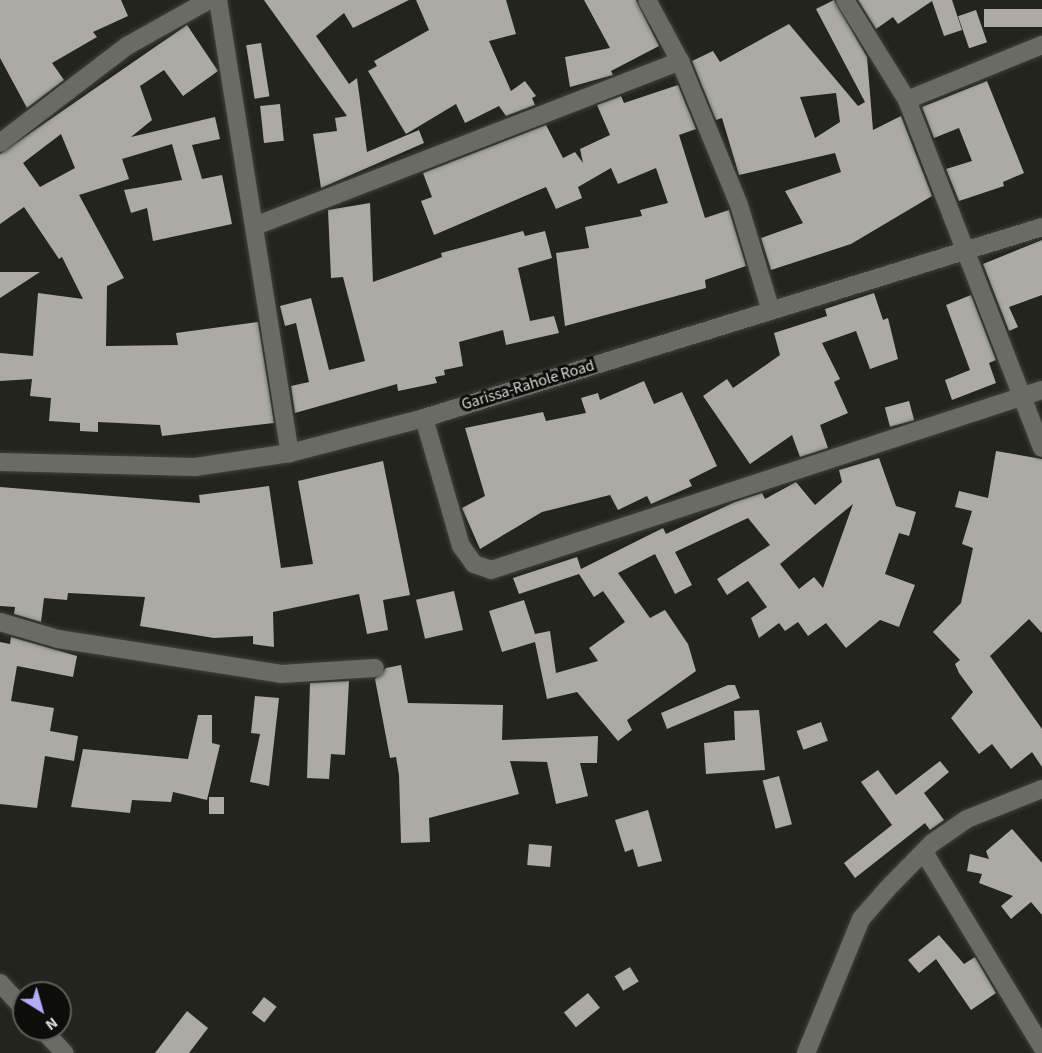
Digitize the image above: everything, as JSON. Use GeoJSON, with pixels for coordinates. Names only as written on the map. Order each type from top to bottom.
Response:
{"type":"FeatureCollection","features":[{"type":"Feature","properties":{"kind":"street"},"geometry":{"type":"LineString","coordinates":[[0,143],[127,46],[209,0]]}},
{"type":"Feature","properties":{"kind":"street"},"geometry":{"type":"LineString","coordinates":[[219,0],[290,453]]}},
{"type":"Feature","properties":{"kind":"street"},"geometry":{"type":"LineString","coordinates":[[647,0],[680,61],[739,205],[770,308]]}},
{"type":"Feature","properties":{"kind":"street"},"geometry":{"type":"LineString","coordinates":[[845,0],[907,100],[968,249],[1042,448]]}},
{"type":"Feature","properties":{"kind":"street"},"geometry":{"type":"LineString","coordinates":[[907,100],[1042,45]]}},
{"type":"Feature","properties":{"kind":"street"},"geometry":{"type":"LineString","coordinates":[[255,226],[680,61]]}},
{"type":"Feature","properties":{"kind":"street","name":"Garissa-Rahole Road"},"geometry":{"type":"LineString","coordinates":[[0,462],[195,467],[290,453],[424,418],[770,308],[1042,227]]}},
{"type":"Feature","properties":{"kind":"street"},"geometry":{"type":"LineString","coordinates":[[424,418],[461,546],[474,564],[491,570],[1042,390]]}},
{"type":"Feature","properties":{"kind":"street"},"geometry":{"type":"LineString","coordinates":[[0,622],[58,639],[281,674],[375,668]]}},
{"type":"Feature","properties":{"kind":"street"},"geometry":{"type":"LineString","coordinates":[[807,1052],[861,919],[924,852],[967,819],[1042,789]]}},
{"type":"Feature","properties":{"kind":"street"},"geometry":{"type":"LineString","coordinates":[[924,852],[1042,1047]]}},
{"type":"Feature","properties":{"kind":"street"},"geometry":{"type":"LineString","coordinates":[[0,982],[12,996]]}},
{"type":"Feature","properties":{"kind":"street"},"geometry":{"type":"LineString","coordinates":[[53,1041],[64,1053]]}},
{"type":"Feature","properties":{"kind":"building"},"geometry":{"type":"Polygon","coordinates":[[[0,0],[121,0],[128,16],[93,32],[97,37],[52,63],[64,80],[27,108],[0,58],[0,0]]]}},
{"type":"Feature","properties":{"kind":"building"},"geometry":{"type":"Polygon","coordinates":[[[264,0],[409,0],[353,28],[344,13],[316,36],[349,84],[357,78],[367,152],[419,130],[424,143],[321,188],[313,134],[337,131],[335,118],[347,116],[264,0]]]}},
{"type":"Feature","properties":{"kind":"building"},"geometry":{"type":"Polygon","coordinates":[[[416,0],[506,0],[516,34],[489,41],[511,91],[525,81],[536,96],[532,98],[535,105],[506,116],[499,106],[465,123],[456,104],[406,134],[368,71],[377,66],[374,61],[429,30],[416,0]]]}},
{"type":"Feature","properties":{"kind":"building"},"geometry":{"type":"Polygon","coordinates":[[[584,0],[636,0],[659,46],[611,71],[613,75],[570,87],[565,57],[610,48],[584,0]]]}},
{"type":"Feature","properties":{"kind":"building"},"geometry":{"type":"Polygon","coordinates":[[[834,0],[867,57],[873,130],[901,116],[932,196],[851,244],[771,270],[761,238],[803,223],[785,191],[841,172],[835,153],[739,175],[722,118],[716,120],[692,61],[713,51],[720,62],[789,24],[858,106],[865,102],[816,9],[834,0]],[[836,93],[800,97],[815,138],[840,122],[836,93]]]}},
{"type":"Feature","properties":{"kind":"building"},"geometry":{"type":"Polygon","coordinates":[[[858,0],[952,0],[962,30],[944,36],[932,1],[898,24],[893,17],[876,29],[858,0]]]}},
{"type":"Feature","properties":{"kind":"building"},"geometry":{"type":"Polygon","coordinates":[[[984,9],[1042,9],[1042,27],[984,27],[984,9]]]}},
{"type":"Feature","properties":{"kind":"building"},"geometry":{"type":"Polygon","coordinates":[[[976,10],[987,42],[969,48],[958,16],[976,10]]]}},
{"type":"Feature","properties":{"kind":"building"},"geometry":{"type":"Polygon","coordinates":[[[187,25],[218,71],[183,96],[164,70],[140,86],[152,120],[131,137],[215,117],[220,139],[192,145],[202,179],[222,175],[232,224],[153,241],[147,208],[131,213],[124,190],[182,180],[172,144],[122,159],[129,179],[79,195],[124,278],[107,286],[106,346],[178,345],[176,333],[258,322],[274,423],[162,436],[160,425],[98,422],[98,432],[80,431],[80,423],[49,421],[51,398],[30,396],[32,379],[0,381],[0,353],[33,356],[38,293],[83,299],[62,257],[59,259],[24,207],[0,224],[0,154],[187,25]],[[61,134],[23,163],[40,187],[75,168],[61,134]]]}},
{"type":"Feature","properties":{"kind":"building"},"geometry":{"type":"Polygon","coordinates":[[[261,43],[269,96],[255,99],[246,45],[261,43]]]}},
{"type":"Feature","properties":{"kind":"building"},"geometry":{"type":"Polygon","coordinates":[[[987,81],[1024,173],[1003,182],[1004,186],[959,201],[946,169],[972,161],[959,128],[934,138],[922,107],[987,81]]]}},
{"type":"Feature","properties":{"kind":"building"},"geometry":{"type":"Polygon","coordinates":[[[678,85],[696,129],[679,135],[705,218],[729,210],[746,266],[705,280],[706,288],[565,326],[556,253],[589,248],[585,227],[642,216],[640,210],[668,203],[656,168],[618,184],[611,168],[578,187],[582,198],[556,209],[546,187],[434,235],[421,201],[432,197],[423,173],[546,125],[563,158],[575,152],[583,163],[580,149],[610,135],[597,105],[621,96],[624,103],[678,85]]]}},
{"type":"Feature","properties":{"kind":"building"},"geometry":{"type":"Polygon","coordinates":[[[280,104],[284,141],[264,143],[260,106],[280,104]]]}},
{"type":"Feature","properties":{"kind":"building"},"geometry":{"type":"Polygon","coordinates":[[[370,203],[373,282],[442,257],[441,253],[523,231],[525,236],[545,231],[552,258],[518,268],[530,321],[554,316],[559,333],[506,345],[503,330],[459,342],[463,366],[444,370],[445,375],[435,377],[437,383],[398,391],[397,384],[295,413],[291,386],[309,382],[296,323],[285,326],[280,306],[311,298],[329,370],[365,361],[343,277],[331,278],[328,210],[370,203]]]}},
{"type":"Feature","properties":{"kind":"building"},"geometry":{"type":"Polygon","coordinates":[[[1042,240],[1042,295],[1009,307],[1018,327],[1009,331],[983,264],[1042,240]]]}},
{"type":"Feature","properties":{"kind":"building"},"geometry":{"type":"Polygon","coordinates":[[[0,272],[40,272],[0,298],[0,272]]]}},
{"type":"Feature","properties":{"kind":"building"},"geometry":{"type":"Polygon","coordinates":[[[874,293],[883,320],[888,318],[898,359],[870,369],[856,331],[822,343],[840,379],[834,382],[848,413],[820,425],[828,448],[800,457],[792,435],[750,464],[703,396],[727,379],[733,388],[780,355],[774,333],[827,316],[825,309],[874,293]]]}},
{"type":"Feature","properties":{"kind":"building"},"geometry":{"type":"Polygon","coordinates":[[[971,295],[996,360],[989,363],[996,383],[952,400],[945,380],[970,370],[946,305],[971,295]]]}},
{"type":"Feature","properties":{"kind":"building"},"geometry":{"type":"Polygon","coordinates":[[[644,381],[654,404],[682,392],[717,466],[689,480],[692,486],[651,504],[647,496],[618,510],[610,495],[542,512],[480,549],[462,508],[485,496],[465,428],[543,412],[546,421],[586,413],[581,398],[598,393],[600,400],[644,381]]]}},
{"type":"Feature","properties":{"kind":"building"},"geometry":{"type":"Polygon","coordinates":[[[909,401],[914,420],[890,427],[885,407],[909,401]]]}},
{"type":"Feature","properties":{"kind":"building"},"geometry":{"type":"Polygon","coordinates":[[[996,451],[1042,459],[1042,633],[1029,619],[990,656],[1042,729],[1042,767],[1032,752],[1011,769],[992,744],[979,754],[951,718],[973,692],[955,664],[960,660],[933,632],[961,603],[973,548],[962,544],[972,511],[955,507],[959,491],[988,498],[996,451]]]}},
{"type":"Feature","properties":{"kind":"building"},"geometry":{"type":"Polygon","coordinates":[[[879,458],[896,506],[916,512],[909,536],[899,533],[885,574],[915,585],[899,627],[880,620],[846,648],[826,623],[808,636],[798,622],[785,631],[779,623],[759,638],[751,618],[767,607],[748,581],[727,595],[717,579],[770,545],[748,518],[675,552],[692,585],[675,594],[655,554],[618,573],[650,618],[665,610],[688,644],[696,671],[627,720],[632,730],[618,741],[577,692],[547,699],[535,642],[502,652],[489,611],[524,600],[535,634],[550,631],[556,673],[598,661],[589,648],[625,622],[603,591],[594,597],[579,574],[519,594],[513,578],[577,557],[581,569],[663,528],[666,534],[735,502],[762,493],[765,499],[796,482],[815,505],[842,482],[839,470],[879,458]],[[853,504],[780,564],[799,589],[814,577],[823,588],[853,504]]]}},
{"type":"Feature","properties":{"kind":"building"},"geometry":{"type":"Polygon","coordinates":[[[383,461],[410,595],[383,600],[388,630],[367,634],[359,594],[273,612],[274,647],[253,644],[253,636],[214,638],[140,626],[145,597],[68,593],[67,600],[44,598],[41,622],[14,614],[15,607],[0,606],[0,487],[200,503],[199,495],[269,486],[281,568],[313,564],[298,481],[383,461]]]}},
{"type":"Feature","properties":{"kind":"building"},"geometry":{"type":"Polygon","coordinates":[[[454,591],[463,630],[425,639],[416,600],[454,591]]]}},
{"type":"Feature","properties":{"kind":"building"},"geometry":{"type":"Polygon","coordinates":[[[11,637],[77,656],[73,677],[17,666],[11,701],[54,708],[50,731],[78,736],[74,761],[45,756],[37,808],[0,804],[0,642],[10,644],[11,637]]]}},
{"type":"Feature","properties":{"kind":"building"},"geometry":{"type":"Polygon","coordinates":[[[401,665],[408,703],[503,705],[502,740],[598,736],[597,763],[580,763],[588,796],[556,804],[547,762],[510,761],[519,794],[429,818],[430,842],[401,843],[399,775],[396,757],[390,758],[375,679],[386,668],[401,665]]]}},
{"type":"Feature","properties":{"kind":"building"},"geometry":{"type":"Polygon","coordinates":[[[349,681],[345,755],[331,754],[329,779],[307,778],[310,683],[349,681]]]}},
{"type":"Feature","properties":{"kind":"building"},"geometry":{"type":"Polygon","coordinates":[[[728,685],[735,685],[740,698],[667,729],[661,713],[728,685]]]}},
{"type":"Feature","properties":{"kind":"building"},"geometry":{"type":"Polygon","coordinates":[[[255,696],[279,698],[269,786],[250,782],[260,734],[251,733],[255,696]]]}},
{"type":"Feature","properties":{"kind":"building"},"geometry":{"type":"Polygon","coordinates":[[[759,710],[765,770],[706,774],[704,743],[735,740],[734,711],[759,710]]]}},
{"type":"Feature","properties":{"kind":"building"},"geometry":{"type":"Polygon","coordinates":[[[198,715],[212,715],[212,743],[220,745],[207,800],[173,792],[171,802],[132,800],[130,813],[71,807],[83,749],[188,759],[198,715]]]}},
{"type":"Feature","properties":{"kind":"building"},"geometry":{"type":"Polygon","coordinates":[[[821,722],[828,741],[803,750],[797,731],[821,722]]]}},
{"type":"Feature","properties":{"kind":"building"},"geometry":{"type":"Polygon","coordinates":[[[940,761],[949,772],[924,793],[944,820],[930,830],[925,823],[855,878],[844,863],[892,825],[861,782],[878,770],[896,795],[940,761]]]}},
{"type":"Feature","properties":{"kind":"building"},"geometry":{"type":"Polygon","coordinates":[[[779,776],[792,824],[776,829],[763,780],[779,776]]]}},
{"type":"Feature","properties":{"kind":"building"},"geometry":{"type":"Polygon","coordinates":[[[209,797],[224,797],[224,814],[209,814],[209,797]]]}},
{"type":"Feature","properties":{"kind":"building"},"geometry":{"type":"Polygon","coordinates":[[[648,810],[662,861],[638,867],[633,849],[625,852],[615,820],[648,810]]]}},
{"type":"Feature","properties":{"kind":"building"},"geometry":{"type":"Polygon","coordinates":[[[1012,829],[1042,863],[1042,915],[1031,902],[1011,919],[1001,906],[1013,896],[979,883],[982,874],[967,871],[970,854],[989,859],[986,851],[1012,829]]]}},
{"type":"Feature","properties":{"kind":"building"},"geometry":{"type":"Polygon","coordinates":[[[529,844],[552,846],[550,867],[527,865],[529,844]]]}},
{"type":"Feature","properties":{"kind":"building"},"geometry":{"type":"Polygon","coordinates":[[[939,935],[964,964],[975,957],[996,993],[971,1010],[936,959],[919,973],[908,960],[939,935]]]}},
{"type":"Feature","properties":{"kind":"building"},"geometry":{"type":"Polygon","coordinates":[[[630,967],[639,982],[623,991],[615,976],[630,967]]]}},
{"type":"Feature","properties":{"kind":"building"},"geometry":{"type":"Polygon","coordinates":[[[588,993],[600,1008],[576,1027],[564,1013],[588,993]]]}},
{"type":"Feature","properties":{"kind":"building"},"geometry":{"type":"Polygon","coordinates":[[[264,997],[277,1007],[264,1023],[252,1013],[264,997]]]}},
{"type":"Feature","properties":{"kind":"building"},"geometry":{"type":"Polygon","coordinates":[[[187,1011],[208,1028],[189,1053],[155,1053],[187,1011]]]}}]}
